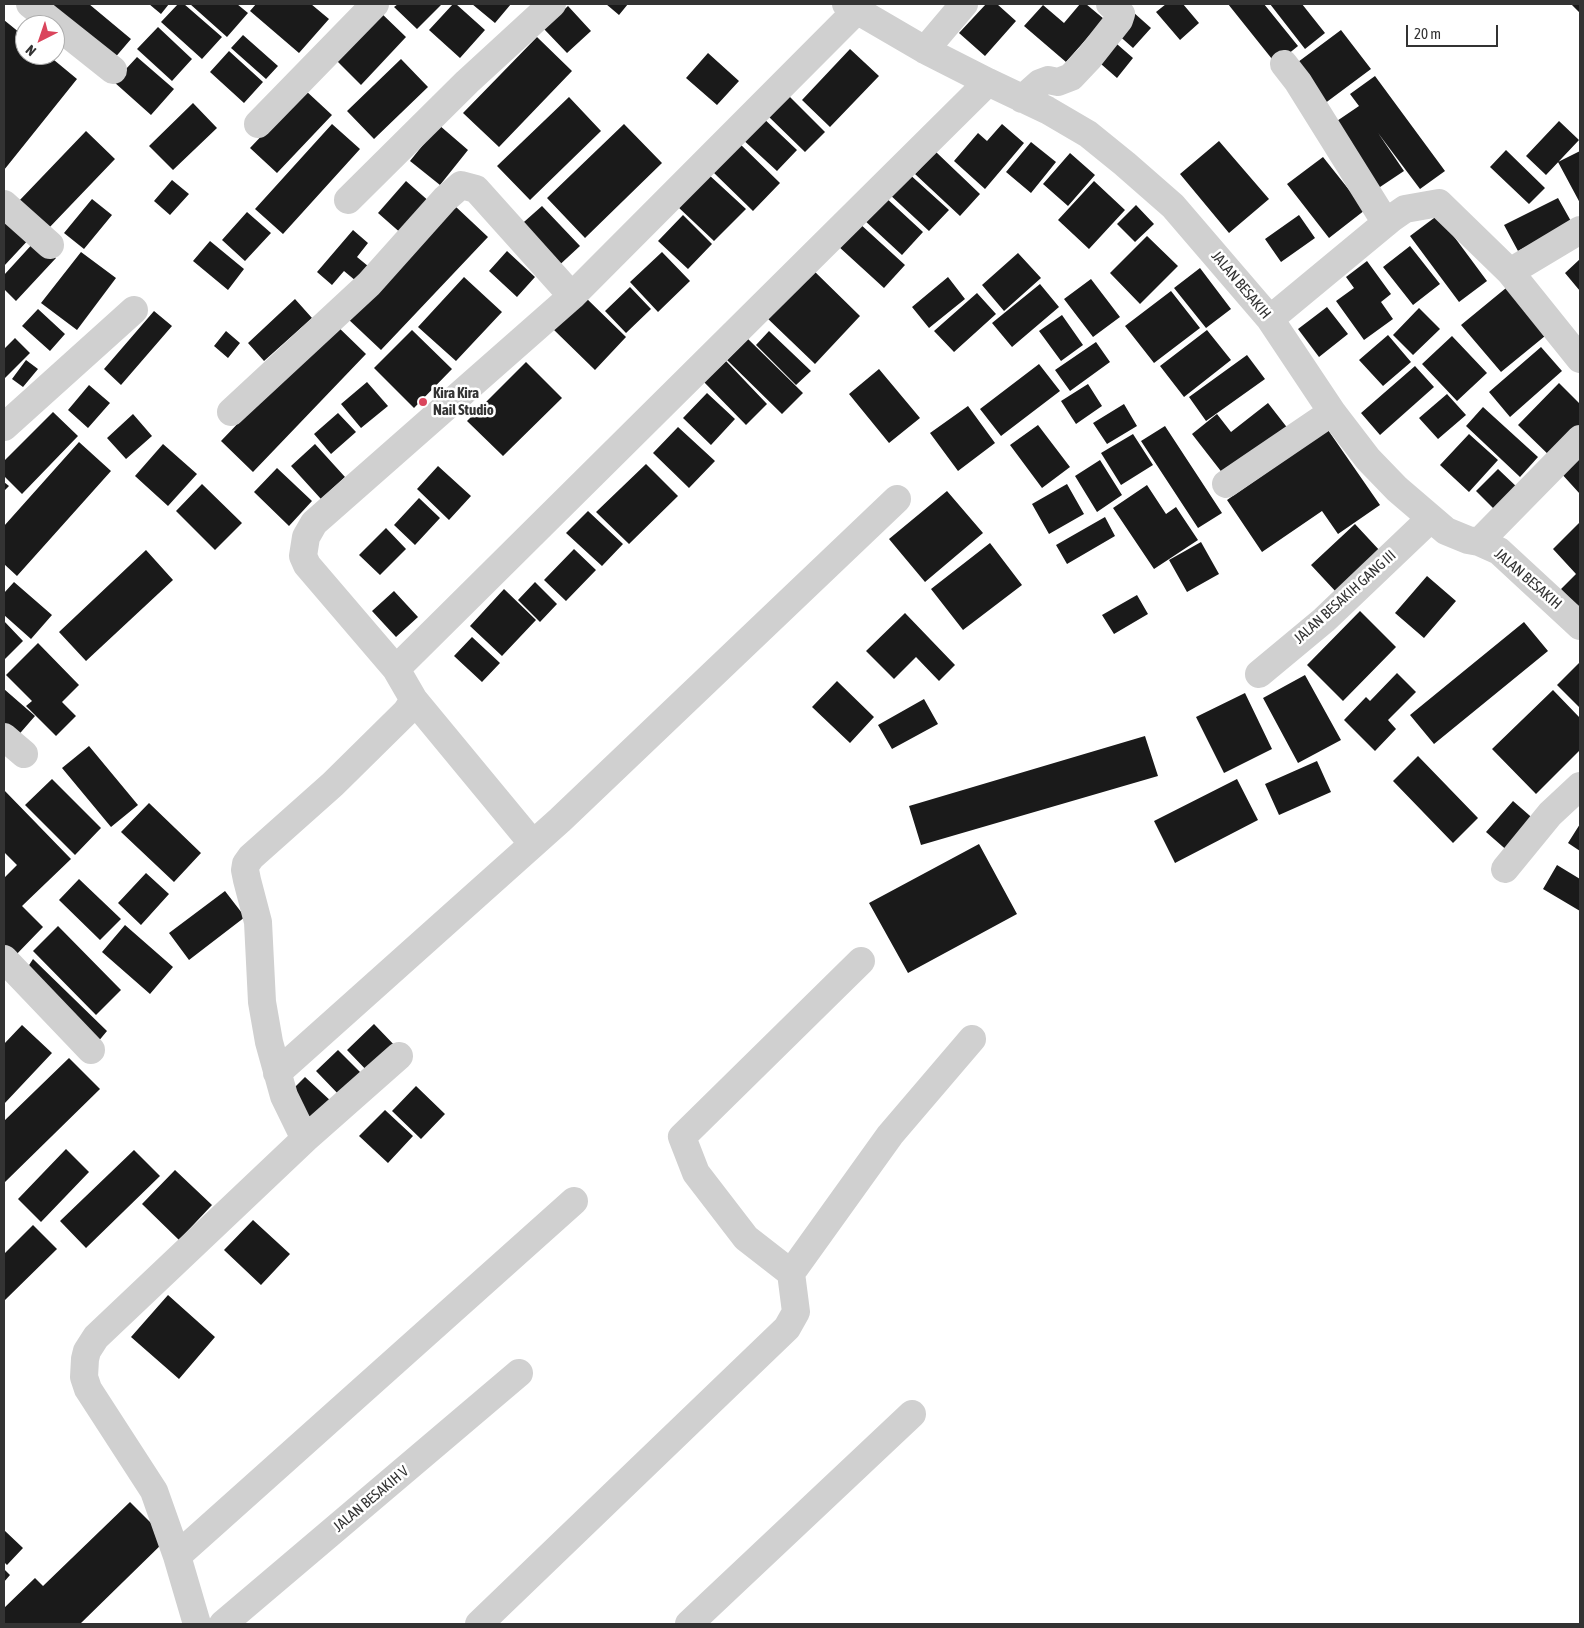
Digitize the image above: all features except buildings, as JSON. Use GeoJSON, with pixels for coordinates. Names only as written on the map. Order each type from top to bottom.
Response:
{"type":"FeatureCollection","features":[{"type":"Feature","properties":{"kind":"street"},"geometry":{"type":"LineString","coordinates":[[30,4],[113,70]]}},
{"type":"Feature","properties":{"kind":"street"},"geometry":{"type":"LineString","coordinates":[[258,124],[375,4]]}},
{"type":"Feature","properties":{"kind":"street"},"geometry":{"type":"LineString","coordinates":[[348,200],[467,82],[552,4]]}},
{"type":"Feature","properties":{"kind":"street"},"geometry":{"type":"LineString","coordinates":[[925,50],[964,4]]}},
{"type":"Feature","properties":{"kind":"street"},"geometry":{"type":"LineString","coordinates":[[1022,99],[1040,83],[1048,80],[1063,80],[1070,77],[1089,58],[1119,20],[1121,14],[1110,4]]}},
{"type":"Feature","properties":{"kind":"street"},"geometry":{"type":"LineString","coordinates":[[533,844],[414,700],[396,669],[307,565],[303,556],[306,537],[314,523],[572,296],[852,7]]}},
{"type":"Feature","properties":{"kind":"street","name":"JALAN BESAKIH"},"geometry":{"type":"LineString","coordinates":[[852,7],[925,50],[1047,110],[1088,134],[1174,206],[1270,319],[1332,412],[1368,459],[1397,489],[1439,527],[1455,536],[1479,542],[1499,551],[1580,626]]}},
{"type":"Feature","properties":{"kind":"street"},"geometry":{"type":"LineString","coordinates":[[1284,64],[1298,82],[1386,223]]}},
{"type":"Feature","properties":{"kind":"street"},"geometry":{"type":"LineString","coordinates":[[396,669],[988,82]]}},
{"type":"Feature","properties":{"kind":"street"},"geometry":{"type":"LineString","coordinates":[[230,412],[370,284],[445,199],[461,185],[476,189],[572,296]]}},
{"type":"Feature","properties":{"kind":"street"},"geometry":{"type":"LineString","coordinates":[[1270,319],[1405,209],[1439,203],[1510,272],[1580,359]]}},
{"type":"Feature","properties":{"kind":"street"},"geometry":{"type":"LineString","coordinates":[[4,204],[50,245]]}},
{"type":"Feature","properties":{"kind":"street"},"geometry":{"type":"LineString","coordinates":[[1510,272],[1580,230]]}},
{"type":"Feature","properties":{"kind":"street"},"geometry":{"type":"LineString","coordinates":[[4,427],[134,310]]}},
{"type":"Feature","properties":{"kind":"street"},"geometry":{"type":"LineString","coordinates":[[1226,484],[1332,412]]}},
{"type":"Feature","properties":{"kind":"street"},"geometry":{"type":"LineString","coordinates":[[1479,542],[1580,439]]}},
{"type":"Feature","properties":{"kind":"street"},"geometry":{"type":"LineString","coordinates":[[277,1073],[533,844],[897,499]]}},
{"type":"Feature","properties":{"kind":"street","name":"JALAN BESAKIH GANG III"},"geometry":{"type":"LineString","coordinates":[[1259,674],[1324,620],[1430,519]]}},
{"type":"Feature","properties":{"kind":"street"},"geometry":{"type":"LineString","coordinates":[[305,1139],[284,1096],[277,1073],[262,1002],[258,922],[247,880],[246,864],[251,857],[340,778],[406,712],[414,700]]}},
{"type":"Feature","properties":{"kind":"street"},"geometry":{"type":"LineString","coordinates":[[4,737],[24,754]]}},
{"type":"Feature","properties":{"kind":"street"},"geometry":{"type":"LineString","coordinates":[[1505,868],[1550,814],[1580,786]]}},
{"type":"Feature","properties":{"kind":"street"},"geometry":{"type":"LineString","coordinates":[[4,959],[91,1050]]}},
{"type":"Feature","properties":{"kind":"street"},"geometry":{"type":"LineString","coordinates":[[479,1624],[787,1328],[796,1312],[790,1274],[746,1238],[696,1173],[682,1137],[861,961]]}},
{"type":"Feature","properties":{"kind":"street"},"geometry":{"type":"LineString","coordinates":[[790,1274],[890,1135],[972,1039]]}},
{"type":"Feature","properties":{"kind":"street"},"geometry":{"type":"LineString","coordinates":[[197,1624],[178,1556],[154,1491],[88,1389],[84,1377],[87,1351],[96,1337],[305,1139],[399,1056]]}},
{"type":"Feature","properties":{"kind":"street"},"geometry":{"type":"LineString","coordinates":[[178,1556],[574,1201]]}},
{"type":"Feature","properties":{"kind":"street","name":"JALAN BESAKIH V"},"geometry":{"type":"LineString","coordinates":[[223,1624],[519,1373]]}},
{"type":"Feature","properties":{"kind":"street"},"geometry":{"type":"LineString","coordinates":[[689,1624],[912,1414]]}},
{"type":"Feature","properties":{"kind":"place","name":"Kira Kira Nail Studio"},"geometry":{"type":"Point","coordinates":[423,402]}}]}
